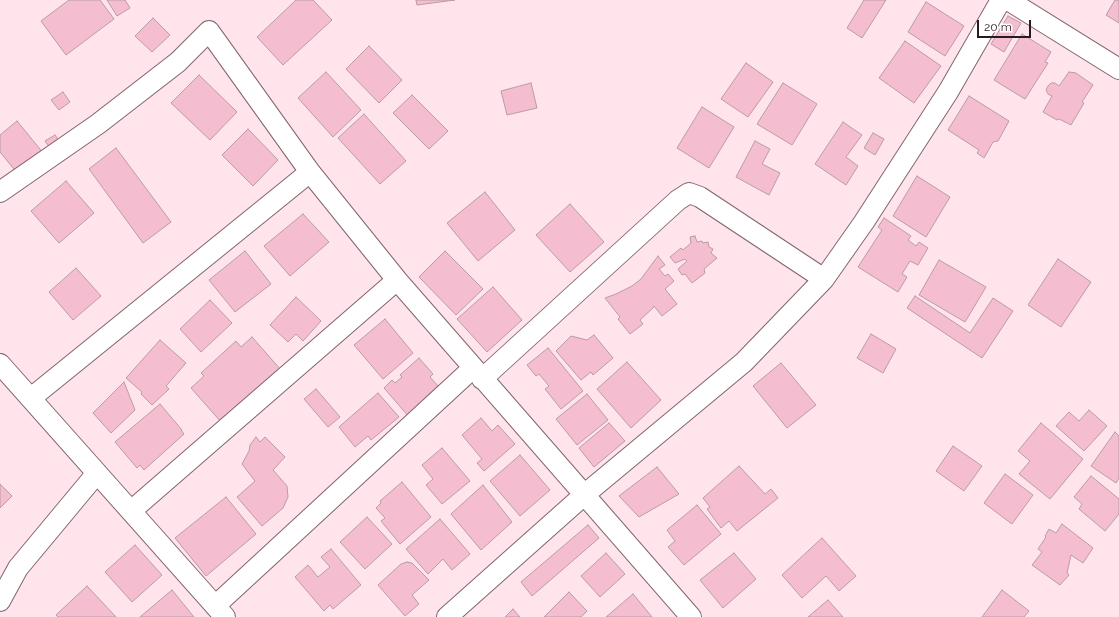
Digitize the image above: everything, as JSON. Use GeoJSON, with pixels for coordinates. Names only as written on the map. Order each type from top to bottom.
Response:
{"type":"FeatureCollection","features":[{"type":"Feature","properties":{"kind":"street"},"geometry":{"type":"LineString","coordinates":[[447,617],[584,495],[744,362],[824,279],[864,222],[948,92],[1000,0]]}},
{"type":"Feature","properties":{"kind":"street"},"geometry":{"type":"LineString","coordinates":[[1008,0],[1119,69]]}},
{"type":"Feature","properties":{"kind":"street"},"geometry":{"type":"LineString","coordinates":[[0,192],[98,124],[178,62],[209,31],[310,172],[397,280],[691,617]]}},
{"type":"Feature","properties":{"kind":"street"},"geometry":{"type":"LineString","coordinates":[[31,398],[310,172]]}},
{"type":"Feature","properties":{"kind":"street"},"geometry":{"type":"LineString","coordinates":[[0,364],[220,611],[478,373],[678,200],[689,193],[700,197],[824,279]]}},
{"type":"Feature","properties":{"kind":"street"},"geometry":{"type":"LineString","coordinates":[[130,511],[397,280]]}},
{"type":"Feature","properties":{"kind":"street"},"geometry":{"type":"LineString","coordinates":[[0,601],[5,577],[18,568],[97,473]]}},
{"type":"Feature","properties":{"kind":"building"},"geometry":{"type":"Polygon","coordinates":[[[69,0],[100,0],[114,19],[66,55],[41,21],[69,0]]]}},
{"type":"Feature","properties":{"kind":"building"},"geometry":{"type":"Polygon","coordinates":[[[107,0],[125,0],[130,8],[117,16],[107,0]]]}},
{"type":"Feature","properties":{"kind":"building"},"geometry":{"type":"Polygon","coordinates":[[[296,0],[313,0],[332,20],[283,65],[257,37],[296,0]]]}},
{"type":"Feature","properties":{"kind":"building"},"geometry":{"type":"Polygon","coordinates":[[[416,0],[455,0],[417,5],[416,0]]]}},
{"type":"Feature","properties":{"kind":"building"},"geometry":{"type":"Polygon","coordinates":[[[864,0],[886,0],[862,38],[847,28],[864,0]]]}},
{"type":"Feature","properties":{"kind":"building"},"geometry":{"type":"Polygon","coordinates":[[[1115,0],[1119,0],[1119,23],[1106,15],[1115,0]]]}},
{"type":"Feature","properties":{"kind":"building"},"geometry":{"type":"Polygon","coordinates":[[[926,2],[964,26],[945,56],[908,32],[926,2]]]}},
{"type":"Feature","properties":{"kind":"building"},"geometry":{"type":"Polygon","coordinates":[[[1008,16],[1021,23],[1004,52],[991,44],[1008,16]]]}},
{"type":"Feature","properties":{"kind":"building"},"geometry":{"type":"Polygon","coordinates":[[[153,18],[170,35],[152,52],[135,36],[153,18]]]}},
{"type":"Feature","properties":{"kind":"building"},"geometry":{"type":"Polygon","coordinates":[[[1022,34],[1051,52],[1045,62],[1048,63],[1025,99],[994,80],[1022,34]]]}},
{"type":"Feature","properties":{"kind":"building"},"geometry":{"type":"Polygon","coordinates":[[[905,41],[941,66],[914,103],[879,78],[905,41]]]}},
{"type":"Feature","properties":{"kind":"building"},"geometry":{"type":"Polygon","coordinates":[[[369,46],[402,80],[379,103],[346,69],[369,46]]]}},
{"type":"Feature","properties":{"kind":"building"},"geometry":{"type":"Polygon","coordinates":[[[746,63],[773,82],[748,117],[721,99],[746,63]]]}},
{"type":"Feature","properties":{"kind":"building"},"geometry":{"type":"Polygon","coordinates":[[[326,72],[361,110],[333,137],[298,98],[326,72]]]}},
{"type":"Feature","properties":{"kind":"building"},"geometry":{"type":"Polygon","coordinates":[[[1069,72],[1076,73],[1093,85],[1082,102],[1084,103],[1071,125],[1059,119],[1057,120],[1043,112],[1052,96],[1048,94],[1046,90],[1048,86],[1051,83],[1055,83],[1059,86],[1069,72]]]}},
{"type":"Feature","properties":{"kind":"building"},"geometry":{"type":"Polygon","coordinates":[[[199,75],[237,112],[210,140],[171,103],[199,75]]]}},
{"type":"Feature","properties":{"kind":"building"},"geometry":{"type":"Polygon","coordinates":[[[531,83],[537,108],[507,115],[501,91],[531,83]]]}},
{"type":"Feature","properties":{"kind":"building"},"geometry":{"type":"Polygon","coordinates":[[[783,83],[817,104],[792,145],[757,124],[783,83]]]}},
{"type":"Feature","properties":{"kind":"building"},"geometry":{"type":"Polygon","coordinates":[[[63,92],[70,102],[59,110],[51,100],[63,92]]]}},
{"type":"Feature","properties":{"kind":"building"},"geometry":{"type":"Polygon","coordinates":[[[412,95],[448,131],[429,149],[393,113],[412,95]]]}},
{"type":"Feature","properties":{"kind":"building"},"geometry":{"type":"Polygon","coordinates":[[[969,96],[1009,121],[998,141],[993,142],[984,158],[977,153],[979,150],[948,130],[969,96]]]}},
{"type":"Feature","properties":{"kind":"building"},"geometry":{"type":"Polygon","coordinates":[[[702,107],[734,127],[709,168],[677,148],[702,107]]]}},
{"type":"Feature","properties":{"kind":"building"},"geometry":{"type":"Polygon","coordinates":[[[364,114],[406,161],[380,184],[338,138],[364,114]]]}},
{"type":"Feature","properties":{"kind":"building"},"geometry":{"type":"Polygon","coordinates":[[[17,121],[44,154],[18,174],[0,152],[0,135],[17,121]]]}},
{"type":"Feature","properties":{"kind":"building"},"geometry":{"type":"Polygon","coordinates":[[[843,122],[862,135],[846,157],[858,166],[846,185],[815,164],[843,122]]]}},
{"type":"Feature","properties":{"kind":"building"},"geometry":{"type":"Polygon","coordinates":[[[248,129],[278,160],[253,186],[222,155],[248,129]]]}},
{"type":"Feature","properties":{"kind":"building"},"geometry":{"type":"Polygon","coordinates":[[[873,133],[884,139],[875,155],[864,148],[873,133]]]}},
{"type":"Feature","properties":{"kind":"building"},"geometry":{"type":"Polygon","coordinates":[[[55,135],[62,145],[53,152],[45,141],[55,135]]]}},
{"type":"Feature","properties":{"kind":"building"},"geometry":{"type":"Polygon","coordinates":[[[755,141],[770,149],[762,164],[780,173],[769,195],[736,177],[755,141]]]}},
{"type":"Feature","properties":{"kind":"building"},"geometry":{"type":"Polygon","coordinates":[[[116,148],[171,222],[143,243],[89,169],[116,148]]]}},
{"type":"Feature","properties":{"kind":"building"},"geometry":{"type":"Polygon","coordinates":[[[917,176],[950,197],[926,237],[893,216],[917,176]]]}},
{"type":"Feature","properties":{"kind":"building"},"geometry":{"type":"Polygon","coordinates":[[[66,181],[94,213],[59,243],[31,211],[66,181]]]}},
{"type":"Feature","properties":{"kind":"building"},"geometry":{"type":"Polygon","coordinates":[[[485,192],[515,230],[478,261],[447,223],[485,192]]]}},
{"type":"Feature","properties":{"kind":"building"},"geometry":{"type":"Polygon","coordinates":[[[570,204],[604,242],[570,272],[536,235],[570,204]]]}},
{"type":"Feature","properties":{"kind":"building"},"geometry":{"type":"Polygon","coordinates":[[[303,214],[329,242],[290,276],[264,246],[303,214]]]}},
{"type":"Feature","properties":{"kind":"building"},"geometry":{"type":"Polygon","coordinates":[[[884,218],[911,236],[908,240],[916,246],[919,242],[928,248],[918,265],[910,261],[902,274],[907,277],[898,292],[858,267],[882,230],[878,227],[884,218]]]}},
{"type":"Feature","properties":{"kind":"building"},"geometry":{"type":"Polygon","coordinates":[[[695,236],[697,242],[708,242],[709,247],[713,249],[711,253],[717,258],[704,269],[705,273],[692,283],[685,274],[682,275],[678,269],[687,261],[685,259],[675,263],[670,257],[681,248],[683,250],[691,243],[690,237],[695,236]]]}},
{"type":"Feature","properties":{"kind":"building"},"geometry":{"type":"Polygon","coordinates":[[[245,251],[271,284],[235,312],[209,280],[245,251]]]}},
{"type":"Feature","properties":{"kind":"building"},"geometry":{"type":"Polygon","coordinates":[[[445,251],[483,289],[456,315],[419,277],[445,251]]]}},
{"type":"Feature","properties":{"kind":"building"},"geometry":{"type":"Polygon","coordinates":[[[658,256],[665,265],[659,269],[665,276],[668,274],[674,281],[665,289],[677,304],[662,316],[654,306],[640,320],[643,324],[630,334],[618,319],[620,317],[605,298],[632,286],[641,279],[658,256]]]}},
{"type":"Feature","properties":{"kind":"building"},"geometry":{"type":"Polygon","coordinates":[[[1058,259],[1091,282],[1061,327],[1028,305],[1058,259]]]}},
{"type":"Feature","properties":{"kind":"building"},"geometry":{"type":"Polygon","coordinates":[[[939,260],[986,287],[965,322],[919,295],[939,260]]]}},
{"type":"Feature","properties":{"kind":"building"},"geometry":{"type":"Polygon","coordinates":[[[76,268],[101,296],[73,320],[49,292],[76,268]]]}},
{"type":"Feature","properties":{"kind":"building"},"geometry":{"type":"Polygon","coordinates":[[[493,287],[522,320],[487,352],[457,319],[493,287]]]}},
{"type":"Feature","properties":{"kind":"building"},"geometry":{"type":"Polygon","coordinates":[[[915,296],[970,333],[993,298],[1013,311],[982,358],[907,308],[915,296]]]}},
{"type":"Feature","properties":{"kind":"building"},"geometry":{"type":"Polygon","coordinates":[[[296,297],[321,321],[303,341],[296,334],[288,342],[270,325],[296,297]]]}},
{"type":"Feature","properties":{"kind":"building"},"geometry":{"type":"Polygon","coordinates":[[[210,300],[232,323],[201,352],[180,329],[210,300]]]}},
{"type":"Feature","properties":{"kind":"building"},"geometry":{"type":"Polygon","coordinates":[[[385,319],[413,353],[383,379],[354,345],[385,319]]]}},
{"type":"Feature","properties":{"kind":"building"},"geometry":{"type":"Polygon","coordinates":[[[871,334],[896,349],[883,373],[857,358],[871,334]]]}},
{"type":"Feature","properties":{"kind":"building"},"geometry":{"type":"Polygon","coordinates":[[[594,335],[613,358],[593,375],[591,372],[581,380],[556,351],[571,336],[587,340],[594,335]]]}},
{"type":"Feature","properties":{"kind":"building"},"geometry":{"type":"Polygon","coordinates":[[[252,337],[281,370],[222,423],[191,388],[204,376],[201,373],[236,341],[241,347],[252,337]]]}},
{"type":"Feature","properties":{"kind":"building"},"geometry":{"type":"Polygon","coordinates":[[[160,340],[186,363],[166,386],[169,389],[152,405],[141,394],[142,392],[126,378],[160,340]]]}},
{"type":"Feature","properties":{"kind":"building"},"geometry":{"type":"Polygon","coordinates":[[[548,348],[583,391],[561,409],[545,389],[549,386],[539,374],[536,376],[527,365],[548,348]]]}},
{"type":"Feature","properties":{"kind":"building"},"geometry":{"type":"Polygon","coordinates":[[[419,358],[433,374],[430,377],[438,386],[428,395],[431,399],[410,418],[384,388],[392,380],[395,383],[402,377],[400,375],[419,358]]]}},
{"type":"Feature","properties":{"kind":"building"},"geometry":{"type":"Polygon","coordinates":[[[627,362],[661,400],[631,428],[597,389],[627,362]]]}},
{"type":"Feature","properties":{"kind":"building"},"geometry":{"type":"Polygon","coordinates":[[[781,363],[816,405],[787,428],[753,386],[781,363]]]}},
{"type":"Feature","properties":{"kind":"building"},"geometry":{"type":"Polygon","coordinates":[[[124,382],[135,410],[111,433],[93,413],[124,382]]]}},
{"type":"Feature","properties":{"kind":"building"},"geometry":{"type":"Polygon","coordinates":[[[316,389],[340,417],[328,427],[304,399],[316,389]]]}},
{"type":"Feature","properties":{"kind":"building"},"geometry":{"type":"Polygon","coordinates":[[[378,393],[399,417],[371,440],[368,436],[355,447],[339,427],[378,393]]]}},
{"type":"Feature","properties":{"kind":"building"},"geometry":{"type":"Polygon","coordinates":[[[587,394],[608,420],[577,445],[556,419],[587,394]]]}},
{"type":"Feature","properties":{"kind":"building"},"geometry":{"type":"Polygon","coordinates":[[[160,404],[184,434],[144,470],[140,465],[137,468],[115,442],[160,404]]]}},
{"type":"Feature","properties":{"kind":"building"},"geometry":{"type":"Polygon","coordinates":[[[1089,410],[1107,426],[1084,451],[1056,426],[1069,412],[1079,421],[1089,410]]]}},
{"type":"Feature","properties":{"kind":"building"},"geometry":{"type":"Polygon","coordinates":[[[481,418],[492,431],[498,425],[515,444],[484,471],[477,463],[482,459],[462,435],[481,418]]]}},
{"type":"Feature","properties":{"kind":"building"},"geometry":{"type":"Polygon","coordinates":[[[609,423],[625,441],[594,467],[579,448],[609,423]]]}},
{"type":"Feature","properties":{"kind":"building"},"geometry":{"type":"Polygon","coordinates":[[[1041,423],[1083,459],[1050,499],[1019,474],[1030,461],[1018,451],[1041,423]]]}},
{"type":"Feature","properties":{"kind":"building"},"geometry":{"type":"Polygon","coordinates":[[[1115,432],[1119,436],[1119,478],[1116,483],[1091,466],[1115,432]]]}},
{"type":"Feature","properties":{"kind":"building"},"geometry":{"type":"Polygon","coordinates":[[[256,437],[260,442],[265,437],[285,457],[273,470],[287,486],[288,497],[283,508],[262,526],[237,497],[255,481],[242,464],[249,451],[250,445],[256,437]]]}},
{"type":"Feature","properties":{"kind":"building"},"geometry":{"type":"Polygon","coordinates":[[[953,446],[982,466],[964,491],[936,471],[953,446]]]}},
{"type":"Feature","properties":{"kind":"building"},"geometry":{"type":"Polygon","coordinates":[[[442,448],[470,481],[442,504],[426,485],[433,479],[422,465],[442,448]]]}},
{"type":"Feature","properties":{"kind":"building"},"geometry":{"type":"Polygon","coordinates":[[[520,455],[550,490],[520,516],[490,481],[520,455]]]}},
{"type":"Feature","properties":{"kind":"building"},"geometry":{"type":"Polygon","coordinates":[[[739,466],[765,494],[771,489],[778,498],[737,531],[729,521],[721,528],[707,509],[710,507],[703,498],[739,466]]]}},
{"type":"Feature","properties":{"kind":"building"},"geometry":{"type":"Polygon","coordinates":[[[657,467],[679,494],[639,517],[619,496],[657,467]]]}},
{"type":"Feature","properties":{"kind":"building"},"geometry":{"type":"Polygon","coordinates":[[[1005,474],[1033,495],[1012,524],[984,503],[1005,474]]]}},
{"type":"Feature","properties":{"kind":"building"},"geometry":{"type":"Polygon","coordinates":[[[1091,476],[1119,499],[1119,514],[1105,531],[1079,509],[1082,504],[1074,497],[1091,476]]]}},
{"type":"Feature","properties":{"kind":"building"},"geometry":{"type":"Polygon","coordinates":[[[402,482],[431,517],[400,544],[381,521],[385,518],[376,508],[381,503],[380,501],[402,482]]]}},
{"type":"Feature","properties":{"kind":"building"},"geometry":{"type":"Polygon","coordinates":[[[0,484],[12,496],[0,508],[0,484]]]}},
{"type":"Feature","properties":{"kind":"building"},"geometry":{"type":"Polygon","coordinates":[[[483,485],[512,522],[481,550],[451,514],[483,485]]]}},
{"type":"Feature","properties":{"kind":"building"},"geometry":{"type":"Polygon","coordinates":[[[226,497],[256,534],[206,576],[175,538],[226,497]]]}},
{"type":"Feature","properties":{"kind":"building"},"geometry":{"type":"Polygon","coordinates":[[[697,505],[721,534],[684,565],[668,547],[675,541],[667,530],[697,505]]]}},
{"type":"Feature","properties":{"kind":"building"},"geometry":{"type":"Polygon","coordinates":[[[367,517],[392,544],[365,569],[340,542],[367,517]]]}},
{"type":"Feature","properties":{"kind":"building"},"geometry":{"type":"Polygon","coordinates":[[[440,519],[470,554],[452,570],[443,559],[428,574],[406,549],[440,519]]]}},
{"type":"Feature","properties":{"kind":"building"},"geometry":{"type":"Polygon","coordinates":[[[1062,524],[1093,548],[1083,563],[1071,555],[1067,573],[1069,575],[1060,585],[1032,565],[1042,552],[1038,549],[1046,537],[1045,536],[1049,529],[1056,533],[1062,524]]]}},
{"type":"Feature","properties":{"kind":"building"},"geometry":{"type":"Polygon","coordinates":[[[588,525],[599,538],[532,596],[521,582],[588,525]]]}},
{"type":"Feature","properties":{"kind":"building"},"geometry":{"type":"Polygon","coordinates":[[[822,538],[856,576],[839,591],[826,576],[802,598],[782,575],[822,538]]]}},
{"type":"Feature","properties":{"kind":"building"},"geometry":{"type":"Polygon","coordinates":[[[135,545],[162,575],[132,602],[105,572],[135,545]]]}},
{"type":"Feature","properties":{"kind":"building"},"geometry":{"type":"Polygon","coordinates":[[[331,549],[361,585],[333,609],[330,605],[324,611],[295,577],[308,565],[318,577],[330,567],[321,557],[331,549]]]}},
{"type":"Feature","properties":{"kind":"building"},"geometry":{"type":"Polygon","coordinates":[[[606,553],[625,574],[600,597],[581,576],[606,553]]]}},
{"type":"Feature","properties":{"kind":"building"},"geometry":{"type":"Polygon","coordinates":[[[734,553],[756,579],[723,608],[700,580],[734,553]]]}},
{"type":"Feature","properties":{"kind":"building"},"geometry":{"type":"Polygon","coordinates":[[[407,562],[412,563],[429,580],[412,595],[419,604],[405,616],[378,585],[401,564],[407,562]]]}},
{"type":"Feature","properties":{"kind":"building"},"geometry":{"type":"Polygon","coordinates":[[[87,586],[116,617],[58,617],[56,615],[87,586]]]}},
{"type":"Feature","properties":{"kind":"building"},"geometry":{"type":"Polygon","coordinates":[[[172,590],[194,617],[140,617],[172,590]]]}},
{"type":"Feature","properties":{"kind":"building"},"geometry":{"type":"Polygon","coordinates":[[[1002,590],[1029,611],[1024,617],[982,617],[1002,590]]]}},
{"type":"Feature","properties":{"kind":"building"},"geometry":{"type":"Polygon","coordinates":[[[569,592],[587,611],[581,617],[544,617],[569,592]]]}},
{"type":"Feature","properties":{"kind":"building"},"geometry":{"type":"Polygon","coordinates":[[[633,594],[652,617],[606,617],[633,594]]]}},
{"type":"Feature","properties":{"kind":"building"},"geometry":{"type":"Polygon","coordinates":[[[828,600],[843,617],[808,617],[828,600]]]}},
{"type":"Feature","properties":{"kind":"building"},"geometry":{"type":"Polygon","coordinates":[[[513,609],[520,617],[505,617],[513,609]]]}}]}
